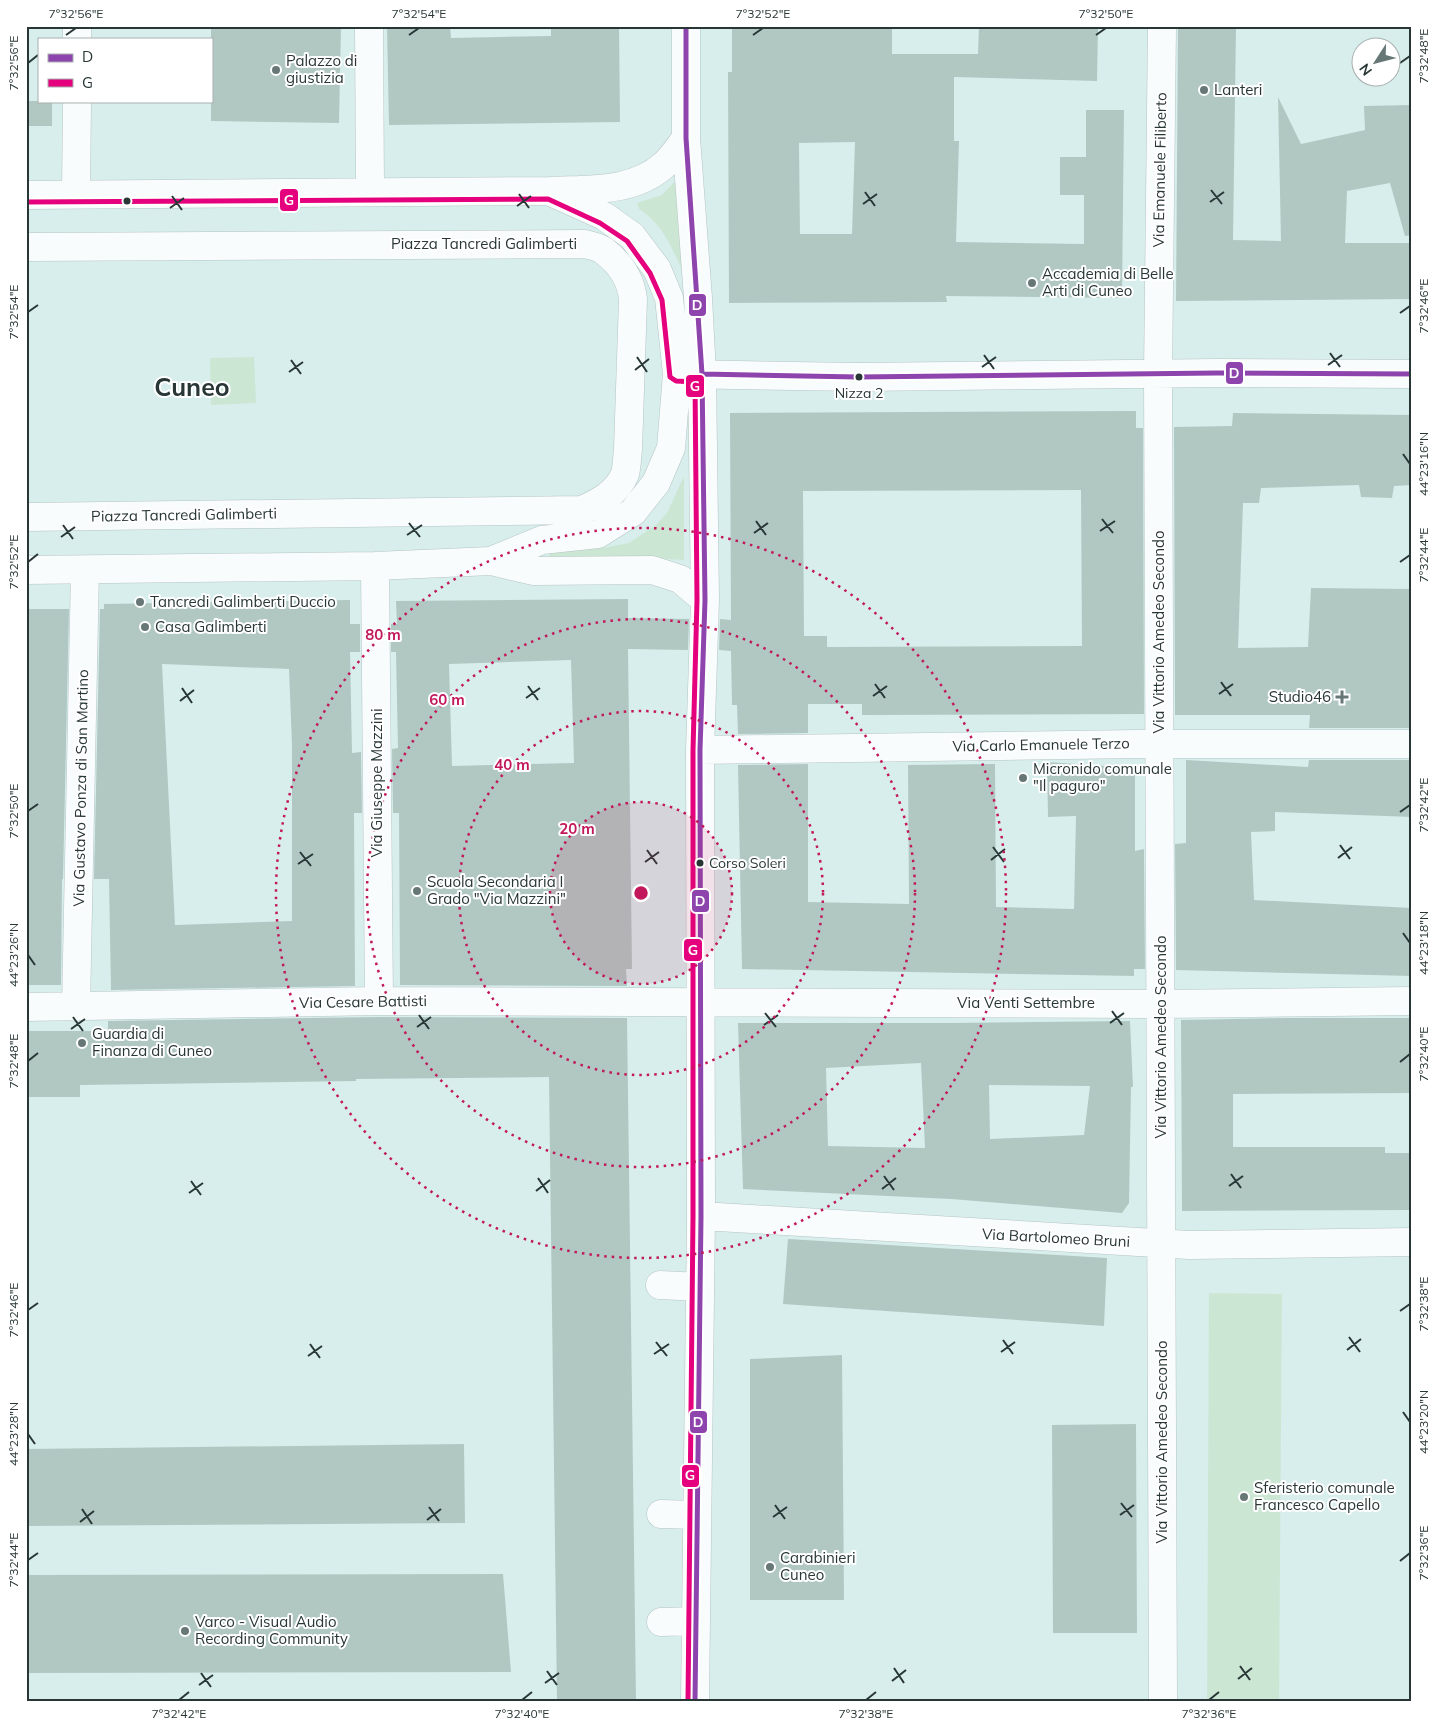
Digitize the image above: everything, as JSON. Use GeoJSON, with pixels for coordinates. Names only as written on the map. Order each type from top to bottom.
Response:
{"type":"FeatureCollection","features":[{"type":"Feature","properties":{"kind":"street"},"geometry":{"type":"LineString","coordinates":[[369,26],[370,191]]}},
{"type":"Feature","properties":{"kind":"street"},"geometry":{"type":"LineString","coordinates":[[491,561],[542,540],[598,534],[633,512],[656,483],[671,448],[689,374],[698,298],[686,138],[686,26]]}},
{"type":"Feature","properties":{"kind":"street","name":"Via Emanuele Filiberto"},"geometry":{"type":"LineString","coordinates":[[1158,374],[1162,26]]}},
{"type":"Feature","properties":{"kind":"street"},"geometry":{"type":"LineString","coordinates":[[76,193],[77,102]]}},
{"type":"Feature","properties":{"kind":"street"},"geometry":{"type":"LineString","coordinates":[[26,194],[550,191],[623,187],[644,178],[664,165],[686,138]]}},
{"type":"Feature","properties":{"kind":"street"},"geometry":{"type":"LineString","coordinates":[[550,191],[604,216],[632,236],[657,269],[668,298],[689,374],[705,600],[700,750],[701,1216],[695,1701]]}},
{"type":"Feature","properties":{"kind":"street","name":"Piazza Tancredi Galimberti"},"geometry":{"type":"LineString","coordinates":[[26,247],[585,244],[603,250],[617,263],[631,284],[633,299],[628,449],[625,473],[616,488],[601,501],[582,510],[26,518]]}},
{"type":"Feature","properties":{"kind":"street"},"geometry":{"type":"LineString","coordinates":[[689,374],[858,377],[1412,374]]}},
{"type":"Feature","properties":{"kind":"street","name":"Via Vittorio Amedeo Secondo"},"geometry":{"type":"LineString","coordinates":[[1158,374],[1163,1701]]}},
{"type":"Feature","properties":{"kind":"street"},"geometry":{"type":"LineString","coordinates":[[26,570],[375,566],[491,561],[533,571],[652,570],[680,579],[705,600]]}},
{"type":"Feature","properties":{"kind":"street","name":"Via Giuseppe Mazzini"},"geometry":{"type":"LineString","coordinates":[[375,566],[379,1001]]}},
{"type":"Feature","properties":{"kind":"street","name":"Via Gustavo Ponza di San Martino"},"geometry":{"type":"LineString","coordinates":[[76,1007],[85,570]]}},
{"type":"Feature","properties":{"kind":"street","name":"Via Carlo Emanuele Terzo"},"geometry":{"type":"LineString","coordinates":[[700,750],[1160,744],[1412,744]]}},
{"type":"Feature","properties":{"kind":"street","name":"Via Cesare Battisti"},"geometry":{"type":"LineString","coordinates":[[26,1007],[379,1001],[700,1002]]}},
{"type":"Feature","properties":{"kind":"street","name":"Via Venti Settembre"},"geometry":{"type":"LineString","coordinates":[[700,1002],[1161,1004],[1412,1001]]}},
{"type":"Feature","properties":{"kind":"street","name":"Via Bartolomeo Bruni"},"geometry":{"type":"LineString","coordinates":[[701,1216],[1162,1244],[1412,1242]]}},
{"type":"Feature","properties":{"kind":"street"},"geometry":{"type":"LineString","coordinates":[[660,1285],[700,1287]]}},
{"type":"Feature","properties":{"kind":"street"},"geometry":{"type":"LineString","coordinates":[[661,1514],[697,1515]]}},
{"type":"Feature","properties":{"kind":"street"},"geometry":{"type":"LineString","coordinates":[[661,1622],[695,1621]]}},
{"type":"Feature","properties":{"kind":"green space"},"geometry":{"type":"Polygon","coordinates":[[[682,174],[684,275],[676,256],[661,230],[655,222],[639,209],[637,203],[662,195],[682,174]]]}},
{"type":"Feature","properties":{"kind":"green space"},"geometry":{"type":"Polygon","coordinates":[[[254,357],[256,403],[211,405],[210,358],[254,357]]]}},
{"type":"Feature","properties":{"kind":"green space"},"geometry":{"type":"Polygon","coordinates":[[[684,476],[684,560],[636,557],[551,558],[549,553],[557,549],[603,548],[629,543],[656,525],[667,513],[684,476]]]}},
{"type":"Feature","properties":{"kind":"green space","name":"Sferisterio comunale Francesco Capello"},"geometry":{"type":"Polygon","coordinates":[[[1209,1293],[1282,1294],[1279,1701],[1207,1701],[1209,1293]]]}},
{"type":"Feature","properties":{"kind":"building","name":"Palazzo di giustizia"},"geometry":{"type":"Polygon","coordinates":[[[211,26],[341,26],[339,123],[211,121],[211,26]]]}},
{"type":"Feature","properties":{"kind":"building"},"geometry":{"type":"Polygon","coordinates":[[[387,26],[450,26],[451,38],[551,36],[551,26],[619,26],[620,122],[389,125],[387,26]]]}},
{"type":"Feature","properties":{"kind":"building"},"geometry":{"type":"Polygon","coordinates":[[[732,26],[892,27],[892,54],[978,54],[979,26],[1098,26],[1097,81],[954,77],[954,141],[959,141],[956,242],[1084,244],[1084,195],[1060,195],[1060,157],[1086,157],[1086,110],[1124,110],[1122,298],[946,296],[947,302],[729,303],[728,72],[732,72],[732,26]],[[855,142],[799,143],[800,234],[852,234],[855,142]]]}},
{"type":"Feature","properties":{"kind":"building"},"geometry":{"type":"Polygon","coordinates":[[[1178,26],[1236,26],[1233,240],[1281,241],[1278,97],[1301,144],[1365,130],[1364,106],[1412,105],[1412,235],[1405,236],[1390,183],[1347,191],[1345,243],[1412,243],[1412,299],[1176,301],[1178,26]]]}},
{"type":"Feature","properties":{"kind":"building"},"geometry":{"type":"Polygon","coordinates":[[[26,101],[52,102],[52,126],[26,126],[26,101]]]}},
{"type":"Feature","properties":{"kind":"building"},"geometry":{"type":"Polygon","coordinates":[[[1136,411],[1136,428],[1143,428],[1144,714],[862,715],[862,704],[808,704],[808,733],[738,734],[737,705],[732,705],[731,651],[719,650],[720,619],[731,620],[730,413],[1136,411]],[[1081,490],[803,491],[804,636],[827,636],[827,647],[1082,646],[1081,490]]]}},
{"type":"Feature","properties":{"kind":"building"},"geometry":{"type":"Polygon","coordinates":[[[1233,413],[1412,415],[1412,485],[1394,486],[1392,498],[1361,497],[1359,485],[1261,488],[1259,503],[1243,503],[1238,648],[1308,647],[1311,588],[1412,589],[1412,728],[1309,728],[1310,715],[1175,715],[1174,427],[1232,426],[1233,413]]]}},
{"type":"Feature","properties":{"kind":"building"},"geometry":{"type":"Polygon","coordinates":[[[628,599],[628,618],[689,619],[688,650],[628,649],[632,969],[626,969],[627,986],[400,985],[399,813],[393,813],[392,749],[398,748],[396,652],[391,652],[391,624],[397,624],[396,601],[628,599]],[[571,660],[449,664],[452,766],[574,763],[571,660]]]}},
{"type":"Feature","properties":{"kind":"building"},"geometry":{"type":"Polygon","coordinates":[[[350,600],[350,624],[360,624],[360,652],[350,652],[352,753],[361,752],[362,813],[354,813],[355,986],[111,990],[109,879],[94,879],[100,609],[104,609],[104,604],[350,600]],[[162,664],[175,925],[292,921],[292,745],[289,669],[162,664]]]}},
{"type":"Feature","properties":{"kind":"building"},"geometry":{"type":"Polygon","coordinates":[[[26,609],[69,609],[61,985],[26,985],[26,609]]]}},
{"type":"Feature","properties":{"kind":"building"},"geometry":{"type":"Polygon","coordinates":[[[1186,760],[1308,767],[1309,760],[1412,760],[1412,817],[1275,812],[1275,831],[1251,832],[1254,900],[1412,908],[1412,976],[1176,970],[1175,844],[1186,843],[1186,760]]]}},
{"type":"Feature","properties":{"kind":"building"},"geometry":{"type":"Polygon","coordinates":[[[1047,762],[1135,768],[1135,851],[1144,849],[1145,969],[1134,969],[1134,976],[742,969],[738,765],[808,764],[808,902],[909,904],[908,765],[995,764],[996,907],[1074,909],[1076,816],[1048,817],[1047,762]]]}},
{"type":"Feature","properties":{"kind":"building"},"geometry":{"type":"Polygon","coordinates":[[[379,1017],[627,1018],[636,1701],[557,1701],[549,1077],[80,1085],[80,1097],[26,1097],[26,1031],[108,1031],[108,1021],[379,1017]]]}},
{"type":"Feature","properties":{"kind":"building"},"geometry":{"type":"Polygon","coordinates":[[[1412,1018],[1412,1093],[1233,1094],[1233,1147],[1385,1147],[1385,1153],[1412,1153],[1412,1210],[1182,1211],[1181,1020],[1412,1018]]]}},
{"type":"Feature","properties":{"kind":"building"},"geometry":{"type":"Polygon","coordinates":[[[1130,1021],[1133,1087],[1131,1087],[1129,1203],[1122,1213],[951,1199],[743,1189],[738,1023],[1130,1021]],[[921,1063],[826,1068],[828,1146],[925,1148],[921,1063]],[[989,1085],[990,1139],[1084,1135],[1090,1086],[989,1085]]]}},
{"type":"Feature","properties":{"kind":"building"},"geometry":{"type":"Polygon","coordinates":[[[788,1239],[1107,1258],[1104,1326],[783,1304],[788,1239]]]}},
{"type":"Feature","properties":{"kind":"building"},"geometry":{"type":"Polygon","coordinates":[[[842,1355],[844,1600],[750,1600],[750,1359],[842,1355]]]}},
{"type":"Feature","properties":{"kind":"building"},"geometry":{"type":"Polygon","coordinates":[[[1136,1424],[1137,1633],[1053,1633],[1052,1425],[1136,1424]]]}},
{"type":"Feature","properties":{"kind":"building"},"geometry":{"type":"Polygon","coordinates":[[[464,1444],[465,1523],[26,1526],[26,1449],[464,1444]]]}},
{"type":"Feature","properties":{"kind":"building"},"geometry":{"type":"Polygon","coordinates":[[[503,1574],[511,1672],[26,1673],[26,1575],[503,1574]]]}},
{"type":"Feature","properties":{"kind":"transit line","name":"D"},"geometry":{"type":"LineString","coordinates":[[686,26],[686,138],[702,374],[705,600],[700,750],[701,1216],[695,1701]]}},
{"type":"Feature","properties":{"kind":"transit line","name":"G"},"geometry":{"type":"LineString","coordinates":[[26,202],[548,199],[600,223],[627,241],[650,273],[662,300],[670,377],[676,381],[695,382],[697,600],[693,750],[693,1216],[688,1701]]}},
{"type":"Feature","properties":{"kind":"transit line","name":"D"},"geometry":{"type":"LineString","coordinates":[[702,374],[858,377],[1217,373],[1412,374]]}},
{"type":"Feature","properties":{"kind":"place","name":"Palazzo di giustizia"},"geometry":{"type":"Point","coordinates":[276,70]}},
{"type":"Feature","properties":{"kind":"place","name":"Lanteri"},"geometry":{"type":"Point","coordinates":[1204,90]}},
{"type":"Feature","properties":{"kind":"place","name":"Accademia di Belle Arti di Cuneo"},"geometry":{"type":"Point","coordinates":[1032,283]}},
{"type":"Feature","properties":{"kind":"place","name":"Nizza 2"},"geometry":{"type":"Point","coordinates":[859,377]}},
{"type":"Feature","properties":{"kind":"place","name":"Tancredi Galimberti Duccio"},"geometry":{"type":"Point","coordinates":[140,602]}},
{"type":"Feature","properties":{"kind":"place","name":"Casa Galimberti"},"geometry":{"type":"Point","coordinates":[145,627]}},
{"type":"Feature","properties":{"kind":"place","name":"Studio46"},"geometry":{"type":"Point","coordinates":[1342,697]}},
{"type":"Feature","properties":{"kind":"place","name":"Micronido comunale \"Il paguro\""},"geometry":{"type":"Point","coordinates":[1023,778]}},
{"type":"Feature","properties":{"kind":"place","name":"Corso Soleri"},"geometry":{"type":"Point","coordinates":[700,863]}},
{"type":"Feature","properties":{"kind":"place","name":"Scuola Secondaria I Grado \"Via Mazzini\""},"geometry":{"type":"Point","coordinates":[417,891]}},
{"type":"Feature","properties":{"kind":"place","name":"Guardia di Finanza di Cuneo"},"geometry":{"type":"Point","coordinates":[82,1043]}},
{"type":"Feature","properties":{"kind":"place","name":"Sferisterio comunale Francesco Capello"},"geometry":{"type":"Point","coordinates":[1244,1497]}},
{"type":"Feature","properties":{"kind":"place","name":"Carabinieri Cuneo"},"geometry":{"type":"Point","coordinates":[770,1567]}},
{"type":"Feature","properties":{"kind":"place","name":"Varco - Visual Audio Recording Community"},"geometry":{"type":"Point","coordinates":[185,1631]}},
{"type":"Feature","properties":{"kind":"district","name":"Cuneo"},"geometry":{"type":"Point","coordinates":[192,387]}}]}
